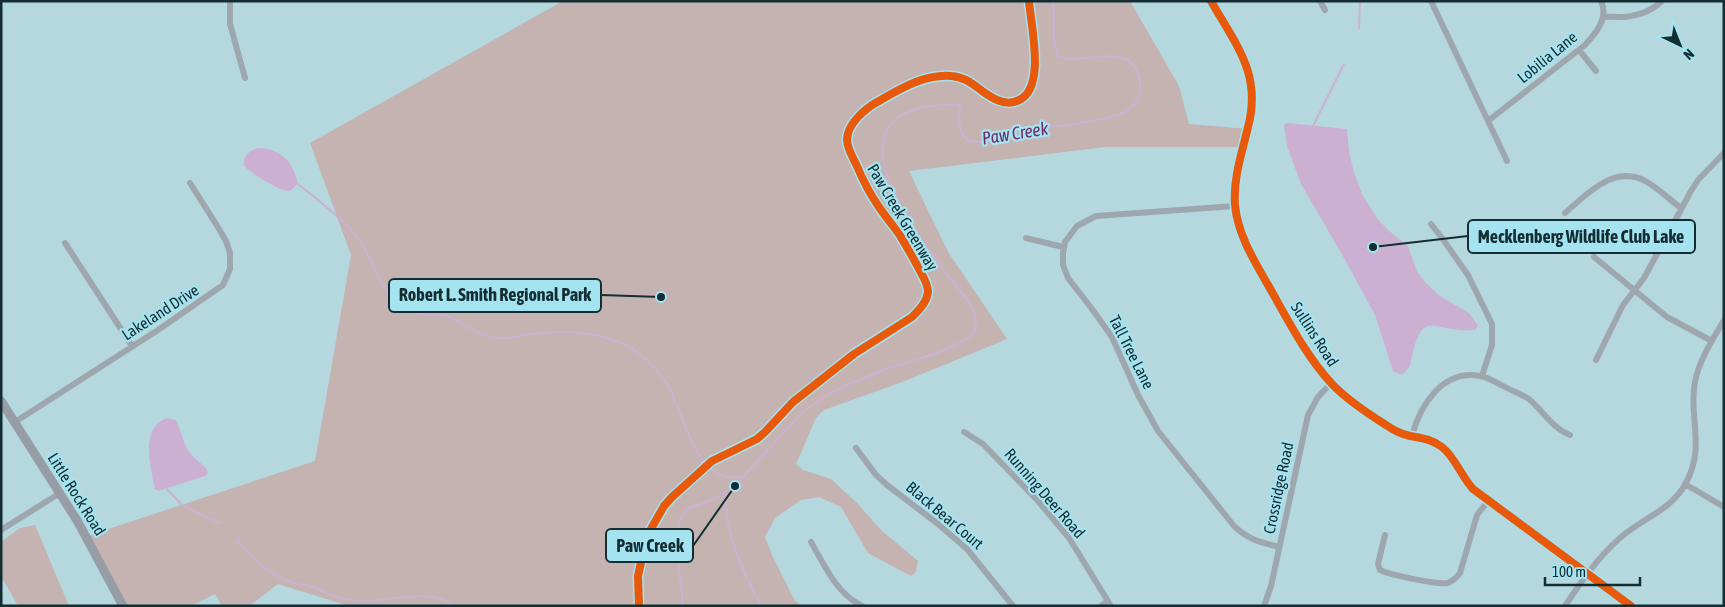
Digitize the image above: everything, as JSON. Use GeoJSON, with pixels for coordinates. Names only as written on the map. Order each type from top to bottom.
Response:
{"type":"FeatureCollection","features":[{"type":"Feature","properties":{"kind":"main road","name":"Little Rock Road"},"geometry":{"type":"LineString","coordinates":[[1,401],[87,536],[123,606]]}},
{"type":"Feature","properties":{"kind":"street"},"geometry":{"type":"LineString","coordinates":[[230,1],[230,24],[245,78]]}},
{"type":"Feature","properties":{"kind":"street","name":"Sullins Road"},"geometry":{"type":"LineString","coordinates":[[1211,1],[1246,63],[1253,94],[1251,115],[1235,180],[1235,206],[1242,235],[1306,351],[1331,383],[1350,400],[1402,434],[1432,441],[1444,448],[1467,483],[1488,501],[1631,606]]}},
{"type":"Feature","properties":{"kind":"street"},"geometry":{"type":"LineString","coordinates":[[1320,1],[1324,10]]}},
{"type":"Feature","properties":{"kind":"street"},"geometry":{"type":"LineString","coordinates":[[1431,1],[1507,161]]}},
{"type":"Feature","properties":{"kind":"street"},"geometry":{"type":"LineString","coordinates":[[1601,1],[1604,12],[1603,16],[1632,16],[1650,10],[1662,1]]}},
{"type":"Feature","properties":{"kind":"street","name":"Lobilia Lane"},"geometry":{"type":"LineString","coordinates":[[1488,122],[1578,50],[1597,31],[1603,16]]}},
{"type":"Feature","properties":{"kind":"street"},"geometry":{"type":"LineString","coordinates":[[1578,50],[1596,71]]}},
{"type":"Feature","properties":{"kind":"street"},"geometry":{"type":"LineString","coordinates":[[1596,360],[1623,305],[1649,270],[1681,208],[1698,180],[1724,153]]}},
{"type":"Feature","properties":{"kind":"street"},"geometry":{"type":"LineString","coordinates":[[1565,213],[1602,183],[1623,176],[1633,176],[1648,182],[1681,208]]}},
{"type":"Feature","properties":{"kind":"street","name":"Lakeland Drive"},"geometry":{"type":"LineString","coordinates":[[14,422],[223,285],[228,275],[231,261],[226,241],[190,183]]}},
{"type":"Feature","properties":{"kind":"street"},"geometry":{"type":"LineString","coordinates":[[1026,238],[1063,247],[1077,226],[1096,216],[1235,206]]}},
{"type":"Feature","properties":{"kind":"street"},"geometry":{"type":"LineString","coordinates":[[1431,224],[1468,275],[1492,324],[1492,345],[1482,376]]}},
{"type":"Feature","properties":{"kind":"street"},"geometry":{"type":"LineString","coordinates":[[65,242],[132,346]]}},
{"type":"Feature","properties":{"kind":"street","name":"Tall Tree Lane"},"geometry":{"type":"LineString","coordinates":[[1063,247],[1063,265],[1068,278],[1112,338],[1138,395],[1158,431],[1217,506],[1243,535],[1256,542],[1279,547]]}},
{"type":"Feature","properties":{"kind":"street"},"geometry":{"type":"LineString","coordinates":[[1594,257],[1667,317],[1712,341]]}},
{"type":"Feature","properties":{"kind":"street"},"geometry":{"type":"LineString","coordinates":[[1565,606],[1612,545],[1629,530],[1667,506],[1685,484],[1695,461],[1697,448],[1695,382],[1703,360],[1724,320]]}},
{"type":"Feature","properties":{"kind":"street"},"geometry":{"type":"LineString","coordinates":[[1412,436],[1417,418],[1439,386],[1457,377],[1466,375],[1482,376],[1526,397],[1560,430],[1570,435]]}},
{"type":"Feature","properties":{"kind":"street","name":"Crossridge Road"},"geometry":{"type":"LineString","coordinates":[[1264,606],[1271,586],[1308,415],[1318,397],[1331,383]]}},
{"type":"Feature","properties":{"kind":"street","name":"Running Deer Road"},"geometry":{"type":"LineString","coordinates":[[964,432],[983,444],[1044,507],[1069,538],[1110,604]]}},
{"type":"Feature","properties":{"kind":"street","name":"Black Bear Court"},"geometry":{"type":"LineString","coordinates":[[856,448],[876,475],[967,549],[1013,606]]}},
{"type":"Feature","properties":{"kind":"street"},"geometry":{"type":"LineString","coordinates":[[1685,484],[1724,507]]}},
{"type":"Feature","properties":{"kind":"street"},"geometry":{"type":"LineString","coordinates":[[1,530],[60,493]]}},
{"type":"Feature","properties":{"kind":"street"},"geometry":{"type":"LineString","coordinates":[[1384,535],[1378,564],[1380,570],[1439,584],[1448,582],[1460,573],[1477,515],[1488,501]]}},
{"type":"Feature","properties":{"kind":"street"},"geometry":{"type":"LineString","coordinates":[[811,542],[832,580],[846,595],[862,606]]}},
{"type":"Feature","properties":{"kind":"street"},"geometry":{"type":"LineString","coordinates":[[1101,606],[1110,604]]}},
{"type":"Feature","properties":{"kind":"shaded area"},"geometry":{"type":"Polygon","coordinates":[[[563,1],[1130,1],[1179,86],[1189,124],[1248,129],[1243,147],[1105,147],[909,171],[948,252],[1007,339],[905,381],[824,410],[816,418],[796,464],[803,470],[831,479],[857,503],[882,531],[918,561],[916,572],[911,576],[868,553],[841,507],[819,497],[801,500],[775,518],[765,537],[795,601],[802,606],[349,606],[278,584],[249,606],[222,606],[215,594],[191,606],[123,606],[87,536],[315,461],[351,255],[310,143],[563,1]]]}},
{"type":"Feature","properties":{"kind":"shaded area"},"geometry":{"type":"Polygon","coordinates":[[[1287,123],[1347,129],[1354,173],[1363,196],[1377,218],[1388,230],[1408,246],[1417,272],[1426,283],[1440,296],[1469,313],[1478,326],[1475,330],[1430,326],[1424,328],[1419,334],[1414,347],[1410,366],[1403,374],[1393,371],[1375,315],[1301,184],[1287,146],[1284,125],[1287,123]]]}},
{"type":"Feature","properties":{"kind":"shaded area"},"geometry":{"type":"Polygon","coordinates":[[[258,148],[274,151],[285,158],[293,169],[298,184],[289,191],[279,188],[252,173],[244,166],[244,159],[247,154],[258,148]]]}},
{"type":"Feature","properties":{"kind":"shaded area"},"geometry":{"type":"Polygon","coordinates":[[[167,418],[175,420],[187,449],[205,467],[208,473],[205,476],[158,491],[155,489],[151,470],[150,439],[158,423],[167,418]]]}},
{"type":"Feature","properties":{"kind":"shaded area"},"geometry":{"type":"Polygon","coordinates":[[[35,525],[69,606],[18,606],[1,576],[1,542],[20,528],[35,525]]]}},
{"type":"Feature","properties":{"kind":"waterway","name":"Paw Creek"},"geometry":{"type":"LineString","coordinates":[[683,606],[677,550],[679,524],[682,515],[689,508],[712,500],[735,486],[806,409],[826,396],[883,370],[956,345],[968,338],[976,329],[975,315],[969,302],[920,237],[902,208],[889,179],[883,153],[887,130],[904,114],[910,111],[946,104],[960,105],[960,129],[962,134],[968,140],[981,142],[1024,131],[1107,118],[1128,110],[1137,100],[1140,91],[1138,73],[1129,61],[1114,56],[1075,59],[1058,56],[1054,36],[1053,1]]}},
{"type":"Feature","properties":{"kind":"waterway"},"geometry":{"type":"LineString","coordinates":[[1359,28],[1360,1]]}},
{"type":"Feature","properties":{"kind":"waterway"},"geometry":{"type":"LineString","coordinates":[[1313,126],[1344,64]]}},
{"type":"Feature","properties":{"kind":"waterway"},"geometry":{"type":"LineString","coordinates":[[298,184],[335,214],[355,234],[367,252],[380,281],[393,298],[418,313],[446,316],[481,334],[494,338],[569,332],[608,338],[631,348],[642,356],[667,384],[690,437],[703,460],[711,469],[721,475],[743,477]]}},
{"type":"Feature","properties":{"kind":"waterway"},"geometry":{"type":"LineString","coordinates":[[167,489],[181,504],[220,523]]}},
{"type":"Feature","properties":{"kind":"waterway"},"geometry":{"type":"LineString","coordinates":[[725,493],[731,537],[747,579],[761,606]]}},
{"type":"Feature","properties":{"kind":"waterway"},"geometry":{"type":"LineString","coordinates":[[237,540],[255,559],[275,575],[340,598],[369,601],[420,596],[445,600],[455,606]]}},
{"type":"Feature","properties":{"kind":"cycle path","name":"Paw Creek Greenway"},"geometry":{"type":"LineString","coordinates":[[639,606],[638,576],[647,536],[664,506],[672,497],[712,461],[757,439],[793,402],[854,354],[912,317],[926,299],[928,289],[923,276],[899,234],[871,194],[850,152],[847,139],[850,127],[867,108],[894,92],[931,77],[958,77],[970,82],[1000,101],[1011,103],[1019,100],[1027,93],[1035,70],[1034,40],[1029,1]]}},
{"type":"Feature","properties":{"kind":"cycle path"},"geometry":{"type":"LineString","coordinates":[[1211,1],[1244,61],[1252,91],[1248,127],[1235,185],[1235,205],[1240,228],[1254,261],[1307,351],[1323,374],[1351,401],[1394,430],[1438,444],[1451,456],[1473,489],[1631,606]]}},
{"type":"Feature","properties":{"kind":"place","name":"Mecklenberg Wildlife Club Lake"},"geometry":{"type":"Point","coordinates":[1373,247]}},
{"type":"Feature","properties":{"kind":"place","name":"Robert L. Smith Regional Park"},"geometry":{"type":"Point","coordinates":[661,297]}},
{"type":"Feature","properties":{"kind":"place","name":"Paw Creek"},"geometry":{"type":"Point","coordinates":[735,486]}}]}
